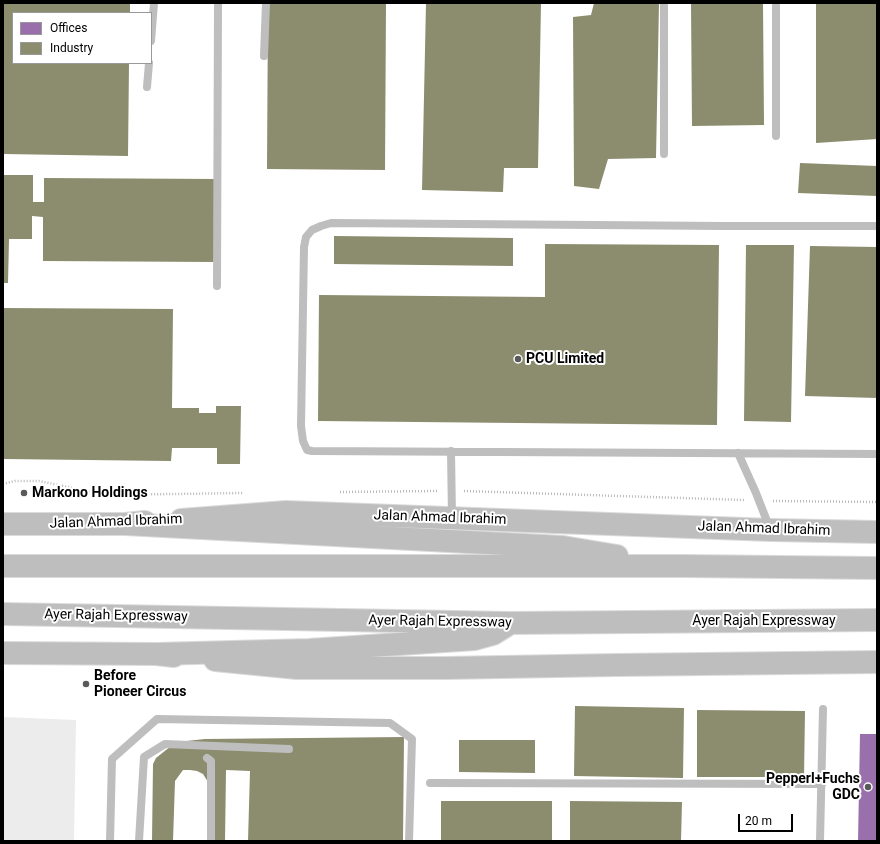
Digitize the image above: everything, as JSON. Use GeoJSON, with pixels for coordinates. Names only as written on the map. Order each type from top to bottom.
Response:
{"type":"FeatureCollection","features":[{"type":"Feature","properties":{"kind":"main road","name":"Jalan Ahmad Ibrahim"},"geometry":{"type":"LineString","coordinates":[[3,524],[126,524],[286,512],[771,530],[877,532]]}},
{"type":"Feature","properties":{"kind":"main road"},"geometry":{"type":"LineString","coordinates":[[126,524],[563,547],[684,566]]}},
{"type":"Feature","properties":{"kind":"main road"},"geometry":{"type":"LineString","coordinates":[[3,566],[684,566],[877,568]]}},
{"type":"Feature","properties":{"kind":"main road","name":"Ayer Rajah Expressway"},"geometry":{"type":"LineString","coordinates":[[3,614],[511,623],[877,620]]}},
{"type":"Feature","properties":{"kind":"main road"},"geometry":{"type":"LineString","coordinates":[[3,653],[156,654],[309,650],[475,639],[492,634],[511,623]]}},
{"type":"Feature","properties":{"kind":"main road"},"geometry":{"type":"LineString","coordinates":[[156,654],[297,668],[445,668],[616,664],[877,662]]}},
{"type":"Feature","properties":{"kind":"lane"},"geometry":{"type":"LineString","coordinates":[[152,28],[154,3]]}},
{"type":"Feature","properties":{"kind":"lane"},"geometry":{"type":"LineString","coordinates":[[217,286],[218,3]]}},
{"type":"Feature","properties":{"kind":"lane"},"geometry":{"type":"LineString","coordinates":[[264,56],[266,3]]}},
{"type":"Feature","properties":{"kind":"lane"},"geometry":{"type":"LineString","coordinates":[[664,3],[664,154]]}},
{"type":"Feature","properties":{"kind":"lane"},"geometry":{"type":"LineString","coordinates":[[776,3],[776,136]]}},
{"type":"Feature","properties":{"kind":"lane"},"geometry":{"type":"LineString","coordinates":[[147,87],[149,64]]}},
{"type":"Feature","properties":{"kind":"lane"},"geometry":{"type":"LineString","coordinates":[[877,226],[331,223],[312,230],[306,237],[304,247],[301,434],[307,450],[877,454]]}},
{"type":"Feature","properties":{"kind":"lane"},"geometry":{"type":"LineString","coordinates":[[451,451],[452,519]]}},
{"type":"Feature","properties":{"kind":"lane"},"geometry":{"type":"LineString","coordinates":[[738,452],[771,530]]}},
{"type":"Feature","properties":{"kind":"lane"},"geometry":{"type":"LineString","coordinates":[[820,841],[823,709]]}},
{"type":"Feature","properties":{"kind":"lane"},"geometry":{"type":"LineString","coordinates":[[110,841],[112,758],[157,719],[390,723],[412,739],[409,841]]}},
{"type":"Feature","properties":{"kind":"lane"},"geometry":{"type":"LineString","coordinates":[[139,841],[144,757],[165,744],[289,749]]}},
{"type":"Feature","properties":{"kind":"lane"},"geometry":{"type":"LineString","coordinates":[[207,758],[211,760],[212,841]]}},
{"type":"Feature","properties":{"kind":"lane"},"geometry":{"type":"LineString","coordinates":[[430,783],[822,784]]}},
{"type":"Feature","properties":{"kind":"shaded area"},"geometry":{"type":"Polygon","coordinates":[[[3,717],[76,720],[74,841],[3,841],[3,717]]]}},
{"type":"Feature","properties":{"kind":"building: Offices","name":"Pepperl+Fuchs GDC"},"geometry":{"type":"Polygon","coordinates":[[[860,734],[877,734],[877,841],[858,841],[860,734]]]}},
{"type":"Feature","properties":{"kind":"building: Industry"},"geometry":{"type":"Polygon","coordinates":[[[3,3],[130,3],[130,12],[12,12],[12,64],[129,64],[128,156],[3,154],[3,3]]]}},
{"type":"Feature","properties":{"kind":"building: Industry"},"geometry":{"type":"Polygon","coordinates":[[[268,3],[386,3],[385,170],[267,169],[268,3]]]}},
{"type":"Feature","properties":{"kind":"building: Industry"},"geometry":{"type":"Polygon","coordinates":[[[426,3],[541,3],[538,168],[504,168],[503,192],[422,190],[426,3]]]}},
{"type":"Feature","properties":{"kind":"building: Industry"},"geometry":{"type":"Polygon","coordinates":[[[594,3],[659,3],[656,158],[608,159],[599,189],[574,186],[573,17],[591,15],[594,3]]]}},
{"type":"Feature","properties":{"kind":"building: Industry"},"geometry":{"type":"Polygon","coordinates":[[[691,3],[763,3],[764,125],[692,126],[691,3]]]}},
{"type":"Feature","properties":{"kind":"building: Industry"},"geometry":{"type":"Polygon","coordinates":[[[816,3],[877,3],[877,139],[816,143],[816,3]]]}},
{"type":"Feature","properties":{"kind":"building: Industry"},"geometry":{"type":"Polygon","coordinates":[[[800,163],[877,166],[877,196],[798,193],[800,163]]]}},
{"type":"Feature","properties":{"kind":"building: Industry"},"geometry":{"type":"Polygon","coordinates":[[[3,175],[33,175],[33,202],[44,202],[44,178],[217,179],[216,262],[43,261],[43,217],[32,216],[32,239],[9,239],[8,283],[3,283],[3,175]]]}},
{"type":"Feature","properties":{"kind":"building: Industry"},"geometry":{"type":"Polygon","coordinates":[[[334,236],[513,238],[513,266],[334,264],[334,236]]]}},
{"type":"Feature","properties":{"kind":"building: Industry","name":"PCU Limited"},"geometry":{"type":"Polygon","coordinates":[[[545,244],[719,245],[717,425],[318,421],[319,295],[545,297],[545,244]]]}},
{"type":"Feature","properties":{"kind":"building: Industry"},"geometry":{"type":"Polygon","coordinates":[[[746,245],[794,245],[791,422],[744,421],[746,245]]]}},
{"type":"Feature","properties":{"kind":"building: Industry"},"geometry":{"type":"Polygon","coordinates":[[[810,246],[877,247],[877,398],[805,396],[810,246]]]}},
{"type":"Feature","properties":{"kind":"building: Industry"},"geometry":{"type":"Polygon","coordinates":[[[3,308],[173,309],[172,408],[199,408],[199,413],[216,413],[216,406],[241,406],[240,464],[217,464],[217,448],[172,448],[171,461],[3,459],[3,308]]]}},
{"type":"Feature","properties":{"kind":"building: Industry"},"geometry":{"type":"Polygon","coordinates":[[[575,706],[684,708],[683,778],[574,776],[575,706]]]}},
{"type":"Feature","properties":{"kind":"building: Industry"},"geometry":{"type":"Polygon","coordinates":[[[697,710],[805,711],[804,777],[697,777],[697,710]]]}},
{"type":"Feature","properties":{"kind":"building: Industry"},"geometry":{"type":"Polygon","coordinates":[[[404,737],[403,841],[248,841],[250,771],[226,770],[225,841],[207,841],[208,782],[203,774],[197,771],[183,770],[175,781],[173,841],[152,841],[153,764],[156,758],[177,742],[205,739],[404,737]]]}},
{"type":"Feature","properties":{"kind":"building: Industry"},"geometry":{"type":"Polygon","coordinates":[[[459,740],[535,740],[535,773],[459,772],[459,740]]]}},
{"type":"Feature","properties":{"kind":"building: Industry"},"geometry":{"type":"Polygon","coordinates":[[[441,801],[552,801],[552,841],[441,841],[441,801]]]}},
{"type":"Feature","properties":{"kind":"building: Industry"},"geometry":{"type":"Polygon","coordinates":[[[570,801],[682,802],[681,841],[570,841],[570,801]]]}},
{"type":"Feature","properties":{"kind":"place","name":"PCU Limited"},"geometry":{"type":"Point","coordinates":[518,359]}},
{"type":"Feature","properties":{"kind":"place","name":"Markono Holdings"},"geometry":{"type":"Point","coordinates":[24,493]}},
{"type":"Feature","properties":{"kind":"place","name":"Before Pioneer Circus"},"geometry":{"type":"Point","coordinates":[86,684]}},
{"type":"Feature","properties":{"kind":"place","name":"Pepperl+Fuchs GDC"},"geometry":{"type":"Point","coordinates":[868,787]}}]}
